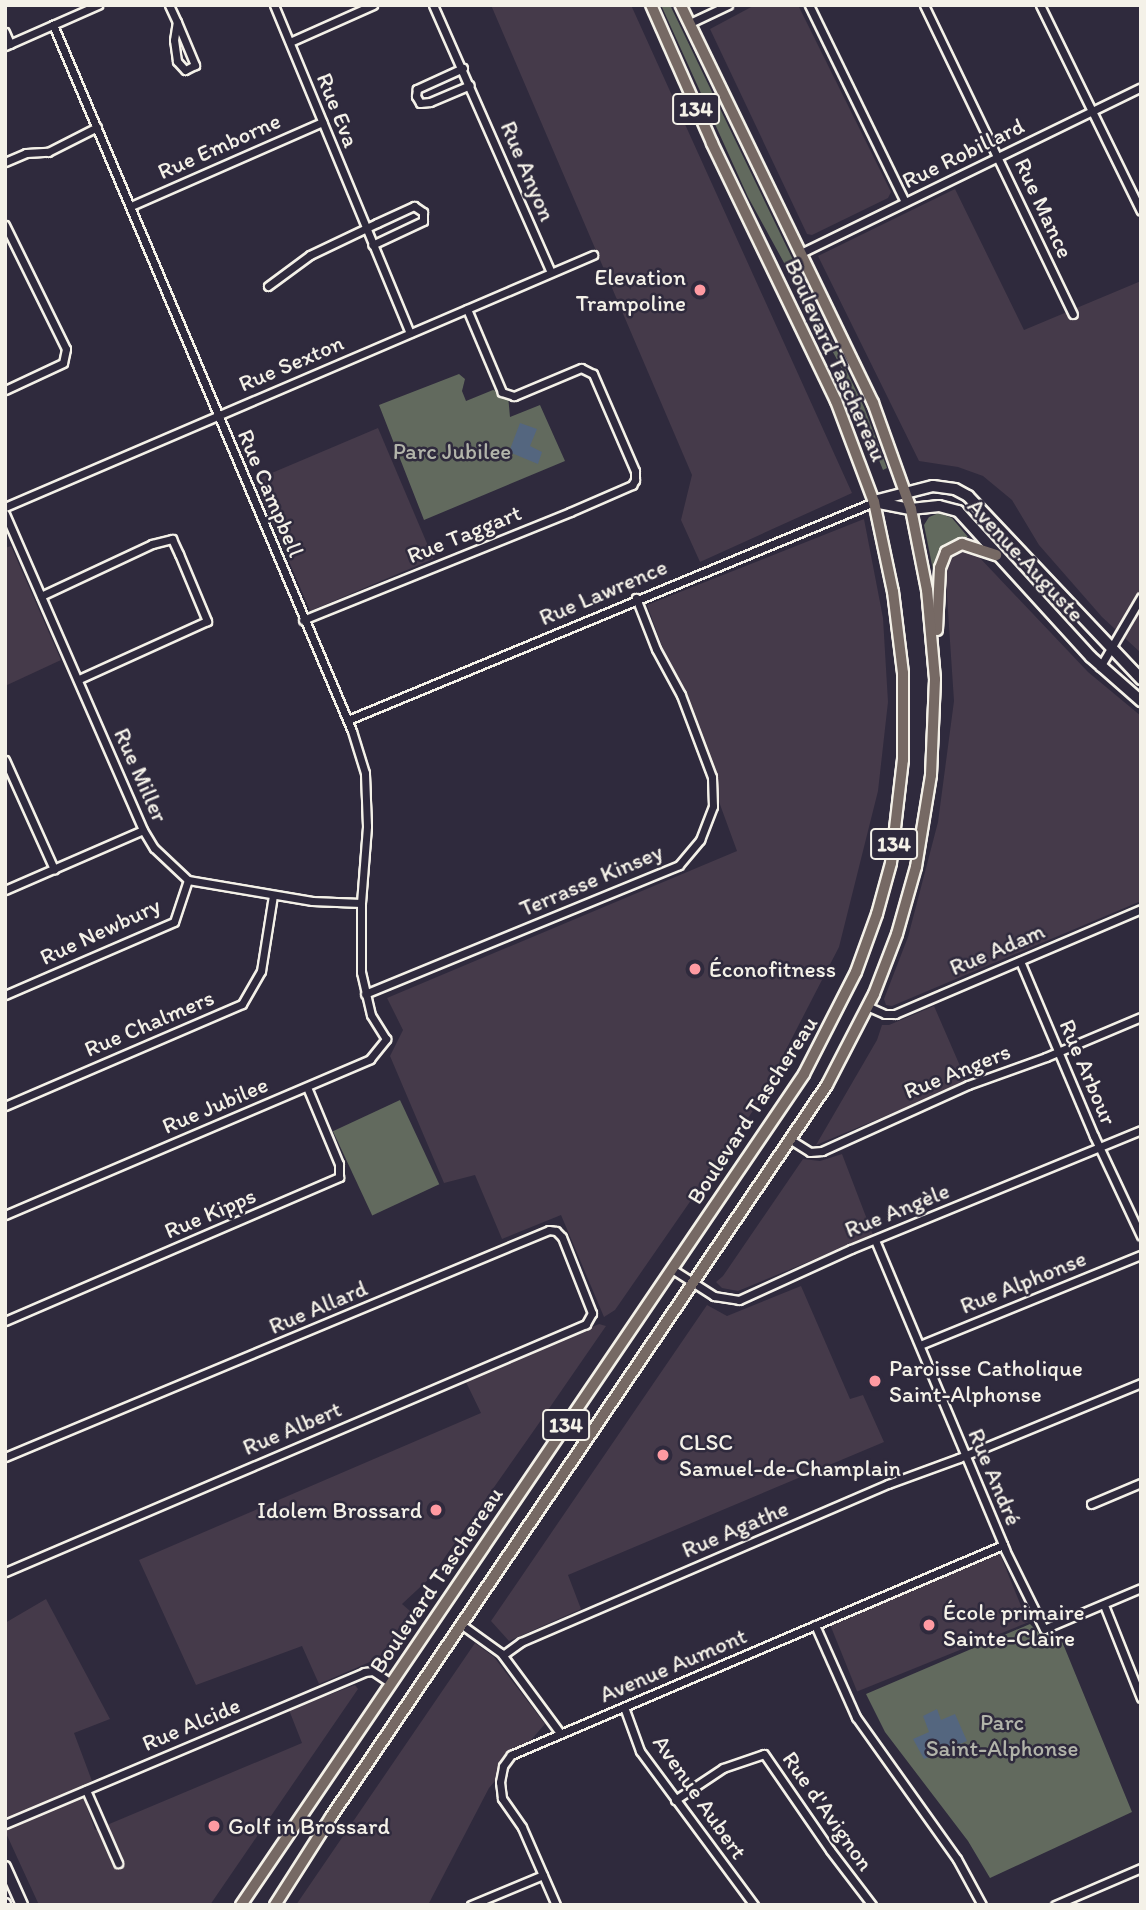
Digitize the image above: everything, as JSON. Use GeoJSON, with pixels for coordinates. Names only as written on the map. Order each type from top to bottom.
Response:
{"type":"FeatureCollection","features":[{"type":"Feature","properties":{"kind":"main road","name":"Boulevard Taschereau"},"geometry":{"type":"LineString","coordinates":[[241,1905],[817,1053],[856,972],[884,890],[900,803],[904,710],[895,599],[874,502],[836,401],[712,143],[651,5]]}},
{"type":"Feature","properties":{"kind":"main road","name":"Boulevard Taschereau"},"geometry":{"type":"LineString","coordinates":[[275,1905],[835,1073],[869,1007],[897,934],[916,867],[930,787],[935,693],[930,615],[911,509],[870,396],[681,5]]}},
{"type":"Feature","properties":{"kind":"main road","name":"Avenue Auguste"},"geometry":{"type":"LineString","coordinates":[[874,502],[905,491],[942,486],[968,496],[1141,679]]}},
{"type":"Feature","properties":{"kind":"main road","name":"Avenue Auguste"},"geometry":{"type":"LineString","coordinates":[[874,502],[911,509],[939,506],[955,509],[1100,667],[1141,701]]}},
{"type":"Feature","properties":{"kind":"main road"},"geometry":{"type":"LineString","coordinates":[[935,693],[942,558],[950,548],[962,544],[996,555]]}},
{"type":"Feature","properties":{"kind":"main road"},"geometry":{"type":"LineString","coordinates":[[5,1867],[22,1905]]}},
{"type":"Feature","properties":{"kind":"street"},"geometry":{"type":"LineString","coordinates":[[5,32],[8,45],[98,5]]}},
{"type":"Feature","properties":{"kind":"street"},"geometry":{"type":"LineString","coordinates":[[169,5],[177,22],[195,65],[185,70],[177,61],[174,40],[177,22]]}},
{"type":"Feature","properties":{"kind":"street","name":"Rue Eva"},"geometry":{"type":"LineString","coordinates":[[274,5],[410,333]]}},
{"type":"Feature","properties":{"kind":"street"},"geometry":{"type":"LineString","coordinates":[[290,42],[373,5]]}},
{"type":"Feature","properties":{"kind":"street","name":"Rue Anyon"},"geometry":{"type":"LineString","coordinates":[[433,5],[551,272]]}},
{"type":"Feature","properties":{"kind":"street"},"geometry":{"type":"LineString","coordinates":[[690,23],[729,5]]}},
{"type":"Feature","properties":{"kind":"street"},"geometry":{"type":"LineString","coordinates":[[809,5],[905,202]]}},
{"type":"Feature","properties":{"kind":"street","name":"Rue Mance"},"geometry":{"type":"LineString","coordinates":[[924,5],[1073,314]]}},
{"type":"Feature","properties":{"kind":"street"},"geometry":{"type":"LineString","coordinates":[[1040,5],[1141,211]]}},
{"type":"Feature","properties":{"kind":"street","name":"Rue Campbell"},"geometry":{"type":"LineString","coordinates":[[53,25],[303,620],[348,720],[365,773],[367,826],[361,904],[365,994]]}},
{"type":"Feature","properties":{"kind":"street"},"geometry":{"type":"LineString","coordinates":[[463,68],[428,82],[417,89],[416,96],[420,103],[430,102],[470,85]]}},
{"type":"Feature","properties":{"kind":"street","name":"Rue Robillard"},"geometry":{"type":"LineString","coordinates":[[801,253],[1141,87]]}},
{"type":"Feature","properties":{"kind":"street","name":"Rue Emborne"},"geometry":{"type":"LineString","coordinates":[[131,206],[322,122]]}},
{"type":"Feature","properties":{"kind":"street"},"geometry":{"type":"LineString","coordinates":[[5,162],[26,153],[48,152],[97,127]]}},
{"type":"Feature","properties":{"kind":"street"},"geometry":{"type":"LineString","coordinates":[[268,286],[310,256],[414,206],[423,212],[423,221],[372,245]]}},
{"type":"Feature","properties":{"kind":"street"},"geometry":{"type":"LineString","coordinates":[[5,225],[66,349],[63,363],[5,390]]}},
{"type":"Feature","properties":{"kind":"street","name":"Rue Sexton"},"geometry":{"type":"LineString","coordinates":[[5,508],[593,256]]}},
{"type":"Feature","properties":{"kind":"street","name":"Rue Taggart"},"geometry":{"type":"LineString","coordinates":[[303,620],[573,511],[632,485],[635,480],[635,471],[593,374],[580,368],[514,397],[502,392],[467,309]]}},
{"type":"Feature","properties":{"kind":"street","name":"Rue Lawrence"},"geometry":{"type":"LineString","coordinates":[[348,720],[636,598],[874,502]]}},
{"type":"Feature","properties":{"kind":"street","name":"Rue Miller"},"geometry":{"type":"LineString","coordinates":[[5,514],[143,830],[154,848],[188,880]]}},
{"type":"Feature","properties":{"kind":"street"},"geometry":{"type":"LineString","coordinates":[[41,596],[152,544],[172,540],[179,554],[207,621],[79,680]]}},
{"type":"Feature","properties":{"kind":"street"},"geometry":{"type":"LineString","coordinates":[[1100,667],[1141,597]]}},
{"type":"Feature","properties":{"kind":"street","name":"Terrasse Kinsey"},"geometry":{"type":"LineString","coordinates":[[365,994],[679,865],[700,841],[713,806],[712,777],[681,695],[656,649],[636,598]]}},
{"type":"Feature","properties":{"kind":"street"},"geometry":{"type":"LineString","coordinates":[[5,760],[54,869]]}},
{"type":"Feature","properties":{"kind":"street"},"geometry":{"type":"LineString","coordinates":[[5,784],[13,780]]}},
{"type":"Feature","properties":{"kind":"street"},"geometry":{"type":"LineString","coordinates":[[5,890],[143,830]]}},
{"type":"Feature","properties":{"kind":"street"},"geometry":{"type":"LineString","coordinates":[[188,880],[273,895],[361,904]]}},
{"type":"Feature","properties":{"kind":"street","name":"Rue Newbury"},"geometry":{"type":"LineString","coordinates":[[5,995],[174,922],[188,880]]}},
{"type":"Feature","properties":{"kind":"street","name":"Rue Chalmers"},"geometry":{"type":"LineString","coordinates":[[5,1106],[242,1004],[261,971],[273,895]]}},
{"type":"Feature","properties":{"kind":"street","name":"Rue Adam"},"geometry":{"type":"LineString","coordinates":[[869,1007],[892,1014],[1141,909]]}},
{"type":"Feature","properties":{"kind":"street","name":"Rue Arbour"},"geometry":{"type":"LineString","coordinates":[[1020,961],[1099,1148],[1141,1236]]}},
{"type":"Feature","properties":{"kind":"street","name":"Rue Jubilee"},"geometry":{"type":"LineString","coordinates":[[5,1215],[370,1059],[386,1039],[371,1015],[365,994]]}},
{"type":"Feature","properties":{"kind":"street","name":"Rue Angers"},"geometry":{"type":"LineString","coordinates":[[791,1140],[810,1152],[822,1151],[968,1085],[1058,1052],[1141,1017]]}},
{"type":"Feature","properties":{"kind":"street","name":"Rue Kipps"},"geometry":{"type":"LineString","coordinates":[[5,1321],[339,1177],[340,1164],[307,1087]]}},
{"type":"Feature","properties":{"kind":"street","name":"Rue Angèle"},"geometry":{"type":"LineString","coordinates":[[672,1269],[716,1297],[737,1301],[875,1240],[1141,1130]]}},
{"type":"Feature","properties":{"kind":"street","name":"Rue Allard"},"geometry":{"type":"LineString","coordinates":[[5,1457],[549,1230],[562,1237],[592,1311],[591,1319]]}},
{"type":"Feature","properties":{"kind":"street","name":"Rue André"},"geometry":{"type":"LineString","coordinates":[[875,1240],[1003,1545],[1044,1629],[1141,1588]]}},
{"type":"Feature","properties":{"kind":"street","name":"Rue Alphonse"},"geometry":{"type":"LineString","coordinates":[[920,1345],[1141,1255]]}},
{"type":"Feature","properties":{"kind":"street","name":"Rue Albert"},"geometry":{"type":"LineString","coordinates":[[5,1572],[586,1324],[591,1319]]}},
{"type":"Feature","properties":{"kind":"street","name":"Rue Agathe"},"geometry":{"type":"LineString","coordinates":[[503,1655],[521,1642],[913,1474],[1141,1383]]}},
{"type":"Feature","properties":{"kind":"street"},"geometry":{"type":"LineString","coordinates":[[1091,1504],[1141,1483]]}},
{"type":"Feature","properties":{"kind":"street","name":"Avenue Aumont"},"geometry":{"type":"LineString","coordinates":[[556,1905],[522,1827],[502,1798],[500,1782],[503,1766],[511,1755],[1003,1545]]}},
{"type":"Feature","properties":{"kind":"street"},"geometry":{"type":"LineString","coordinates":[[1104,1605],[1141,1698]]}},
{"type":"Feature","properties":{"kind":"street"},"geometry":{"type":"LineString","coordinates":[[462,1625],[503,1655],[560,1733]]}},
{"type":"Feature","properties":{"kind":"street"},"geometry":{"type":"LineString","coordinates":[[815,1625],[856,1717],[957,1859],[982,1905]]}},
{"type":"Feature","properties":{"kind":"street","name":"Rue Alcide"},"geometry":{"type":"LineString","coordinates":[[5,1824],[364,1672],[373,1671],[391,1683]]}},
{"type":"Feature","properties":{"kind":"street","name":"Avenue Aubert"},"geometry":{"type":"LineString","coordinates":[[624,1707],[640,1751],[754,1905]]}},
{"type":"Feature","properties":{"kind":"street","name":"Rue d'Avignon"},"geometry":{"type":"LineString","coordinates":[[674,1800],[723,1768],[764,1754],[830,1850],[872,1905]]}},
{"type":"Feature","properties":{"kind":"street"},"geometry":{"type":"LineString","coordinates":[[86,1790],[118,1863]]}},
{"type":"Feature","properties":{"kind":"street"},"geometry":{"type":"LineString","coordinates":[[1055,1905],[1141,1868]]}},
{"type":"Feature","properties":{"kind":"street"},"geometry":{"type":"LineString","coordinates":[[471,1905],[543,1875]]}},
{"type":"Feature","properties":{"kind":"shaded area"},"geometry":{"type":"Polygon","coordinates":[[[491,5],[631,5],[852,493],[700,562],[681,520],[692,475],[491,5]]]}},
{"type":"Feature","properties":{"kind":"shaded area"},"geometry":{"type":"Polygon","coordinates":[[[755,5],[798,5],[891,192],[888,198],[812,235],[807,234],[710,29],[755,5]]]}},
{"type":"Feature","properties":{"kind":"shaded area"},"geometry":{"type":"Polygon","coordinates":[[[955,189],[1024,330],[1141,281],[1141,653],[1102,617],[1039,545],[1012,500],[983,476],[958,467],[919,461],[818,256],[955,189]]]}},
{"type":"Feature","properties":{"kind":"shaded area"},"geometry":{"type":"Polygon","coordinates":[[[378,428],[433,559],[310,611],[255,480],[378,428]]]}},
{"type":"Feature","properties":{"kind":"shaded area"},"geometry":{"type":"Polygon","coordinates":[[[864,519],[883,618],[888,702],[878,791],[839,947],[759,1102],[615,1310],[604,1317],[561,1215],[502,1239],[475,1175],[444,1183],[390,1056],[403,1030],[387,998],[737,851],[647,605],[864,519]]]}},
{"type":"Feature","properties":{"kind":"shaded area"},"geometry":{"type":"Polygon","coordinates":[[[11,546],[61,660],[5,686],[5,548],[11,546]]]}},
{"type":"Feature","properties":{"kind":"shaded area"},"geometry":{"type":"Polygon","coordinates":[[[963,552],[979,557],[1088,672],[1141,716],[1141,901],[892,1006],[886,1005],[884,999],[908,937],[938,822],[954,701],[945,566],[953,556],[963,552]]]}},
{"type":"Feature","properties":{"kind":"shaded area"},"geometry":{"type":"Polygon","coordinates":[[[934,1006],[967,1082],[816,1145],[877,1040],[882,1025],[889,1025],[934,1006]]]}},
{"type":"Feature","properties":{"kind":"shaded area"},"geometry":{"type":"Polygon","coordinates":[[[842,1154],[873,1235],[738,1291],[722,1288],[716,1282],[723,1276],[803,1159],[820,1161],[842,1154]]]}},
{"type":"Feature","properties":{"kind":"shaded area"},"geometry":{"type":"Polygon","coordinates":[[[801,1286],[850,1399],[863,1395],[884,1442],[568,1575],[581,1609],[509,1641],[491,1621],[707,1305],[727,1316],[801,1286]]]}},
{"type":"Feature","properties":{"kind":"shaded area"},"geometry":{"type":"Polygon","coordinates":[[[599,1324],[606,1326],[431,1577],[402,1604],[410,1611],[376,1663],[372,1661],[319,1684],[302,1646],[196,1685],[139,1560],[481,1413],[465,1380],[599,1324]]]}},
{"type":"Feature","properties":{"kind":"shaded area","name":"École primaire Sainte-Claire"},"geometry":{"type":"Polygon","coordinates":[[[1000,1554],[1028,1623],[857,1692],[829,1623],[1000,1554]]]}},
{"type":"Feature","properties":{"kind":"shaded area"},"geometry":{"type":"Polygon","coordinates":[[[46,1599],[110,1719],[74,1733],[92,1781],[80,1787],[95,1830],[302,1743],[289,1710],[355,1685],[358,1689],[210,1905],[39,1905],[5,1831],[5,1623],[46,1599]]]}},
{"type":"Feature","properties":{"kind":"shaded area"},"geometry":{"type":"Polygon","coordinates":[[[475,1643],[494,1657],[545,1724],[489,1788],[428,1905],[296,1905],[475,1643]]]}},
{"type":"Feature","properties":{"kind":"green space"},"geometry":{"type":"Polygon","coordinates":[[[661,5],[670,5],[864,407],[887,468],[883,470],[840,365],[748,197],[661,5]]]}},
{"type":"Feature","properties":{"kind":"green space","name":"Parc Jubilee"},"geometry":{"type":"Polygon","coordinates":[[[459,374],[465,379],[462,391],[466,401],[493,390],[508,395],[510,417],[540,405],[565,461],[424,520],[379,405],[459,374]]]}},
{"type":"Feature","properties":{"kind":"green space"},"geometry":{"type":"Polygon","coordinates":[[[939,513],[952,518],[968,537],[945,544],[933,570],[924,525],[929,517],[939,513]]]}},
{"type":"Feature","properties":{"kind":"green space"},"geometry":{"type":"Polygon","coordinates":[[[400,1100],[439,1184],[372,1216],[333,1131],[400,1100]]]}},
{"type":"Feature","properties":{"kind":"green space","name":"Parc Saint-Alphonse"},"geometry":{"type":"Polygon","coordinates":[[[1030,1624],[1041,1635],[1059,1634],[1132,1812],[990,1878],[968,1841],[885,1732],[866,1694],[1030,1624]]]}},
{"type":"Feature","properties":{"kind":"water"},"geometry":{"type":"Polygon","coordinates":[[[520,423],[537,429],[530,446],[542,452],[538,464],[509,452],[520,423]]]}},
{"type":"Feature","properties":{"kind":"water"},"geometry":{"type":"Polygon","coordinates":[[[937,1709],[941,1720],[955,1714],[967,1741],[924,1759],[913,1739],[929,1732],[923,1716],[937,1709]]]}},
{"type":"Feature","properties":{"kind":"place","name":"Elevation Trampoline"},"geometry":{"type":"Point","coordinates":[700,290]}},
{"type":"Feature","properties":{"kind":"place","name":"Éconofitness"},"geometry":{"type":"Point","coordinates":[695,969]}},
{"type":"Feature","properties":{"kind":"place","name":"Paroisse Catholique Saint-Alphonse"},"geometry":{"type":"Point","coordinates":[875,1381]}},
{"type":"Feature","properties":{"kind":"place","name":"CLSC Samuel-de-Champlain"},"geometry":{"type":"Point","coordinates":[663,1455]}},
{"type":"Feature","properties":{"kind":"place","name":"Idolem Brossard"},"geometry":{"type":"Point","coordinates":[436,1510]}},
{"type":"Feature","properties":{"kind":"place","name":"École primaire Sainte-Claire"},"geometry":{"type":"Point","coordinates":[929,1625]}},
{"type":"Feature","properties":{"kind":"place","name":"Golf in Brossard"},"geometry":{"type":"Point","coordinates":[214,1826]}}]}
